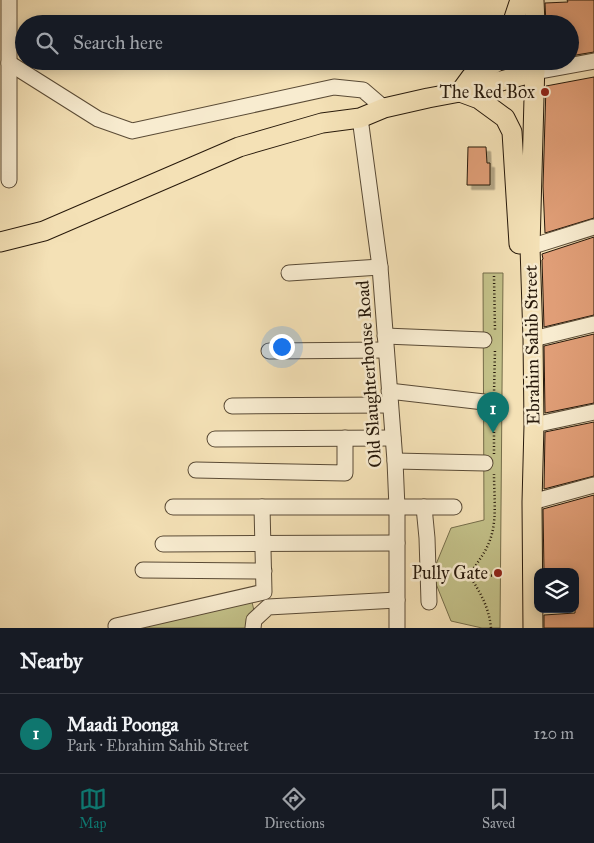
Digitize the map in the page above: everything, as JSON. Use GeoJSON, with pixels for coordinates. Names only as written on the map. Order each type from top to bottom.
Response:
{"type":"FeatureCollection","features":[{"type":"Feature","properties":{"kind":"main road"},"geometry":{"type":"LineString","coordinates":[[515,15],[520,0]]}},
{"type":"Feature","properties":{"kind":"main road"},"geometry":{"type":"LineString","coordinates":[[534,0],[534,15]]}},
{"type":"Feature","properties":{"kind":"main road"},"geometry":{"type":"LineString","coordinates":[[460,92],[471,76],[482,70]]}},
{"type":"Feature","properties":{"kind":"main road"},"geometry":{"type":"LineString","coordinates":[[0,242],[44,231],[239,146],[322,123],[360,118],[384,108],[460,92],[526,70]]}},
{"type":"Feature","properties":{"kind":"main road","name":"Ebrahim Sahib Street"},"geometry":{"type":"LineString","coordinates":[[533,628],[532,502],[534,425],[530,247],[535,70]]}},
{"type":"Feature","properties":{"kind":"main road"},"geometry":{"type":"LineString","coordinates":[[460,92],[478,99],[505,118],[512,132],[534,129]]}},
{"type":"Feature","properties":{"kind":"main road","name":"Ebrahim Sahib Street"},"geometry":{"type":"LineString","coordinates":[[512,132],[522,295],[521,628]]}},
{"type":"Feature","properties":{"kind":"street"},"geometry":{"type":"LineString","coordinates":[[8,0],[9,180]]}},
{"type":"Feature","properties":{"kind":"street"},"geometry":{"type":"LineString","coordinates":[[579,62],[594,60]]}},
{"type":"Feature","properties":{"kind":"street"},"geometry":{"type":"LineString","coordinates":[[8,63],[15,67]]}},
{"type":"Feature","properties":{"kind":"street"},"geometry":{"type":"LineString","coordinates":[[19,70],[98,119],[132,131],[334,88],[363,90],[384,108]]}},
{"type":"Feature","properties":{"kind":"street","name":"Old Slaughterhouse Road"},"geometry":{"type":"LineString","coordinates":[[360,118],[380,267],[395,461],[398,628]]}},
{"type":"Feature","properties":{"kind":"street"},"geometry":{"type":"LineString","coordinates":[[530,247],[594,227]]}},
{"type":"Feature","properties":{"kind":"street"},"geometry":{"type":"LineString","coordinates":[[289,273],[380,267]]}},
{"type":"Feature","properties":{"kind":"street"},"geometry":{"type":"LineString","coordinates":[[533,339],[594,324]]}},
{"type":"Feature","properties":{"kind":"street"},"geometry":{"type":"LineString","coordinates":[[269,351],[491,337]]}},
{"type":"Feature","properties":{"kind":"street"},"geometry":{"type":"LineString","coordinates":[[232,406],[390,398],[491,400]]}},
{"type":"Feature","properties":{"kind":"street"},"geometry":{"type":"LineString","coordinates":[[534,425],[594,412]]}},
{"type":"Feature","properties":{"kind":"street"},"geometry":{"type":"LineString","coordinates":[[196,470],[345,473],[345,438]]}},
{"type":"Feature","properties":{"kind":"street"},"geometry":{"type":"LineString","coordinates":[[215,439],[393,438]]}},
{"type":"Feature","properties":{"kind":"street"},"geometry":{"type":"LineString","coordinates":[[395,461],[491,463]]}},
{"type":"Feature","properties":{"kind":"street"},"geometry":{"type":"LineString","coordinates":[[532,502],[594,485]]}},
{"type":"Feature","properties":{"kind":"street"},"geometry":{"type":"LineString","coordinates":[[173,507],[454,508]]}},
{"type":"Feature","properties":{"kind":"street"},"geometry":{"type":"LineString","coordinates":[[116,626],[264,592],[262,507]]}},
{"type":"Feature","properties":{"kind":"street"},"geometry":{"type":"LineString","coordinates":[[424,507],[429,602]]}},
{"type":"Feature","properties":{"kind":"street"},"geometry":{"type":"LineString","coordinates":[[164,544],[397,543]]}},
{"type":"Feature","properties":{"kind":"street"},"geometry":{"type":"LineString","coordinates":[[142,570],[264,571]]}},
{"type":"Feature","properties":{"kind":"street"},"geometry":{"type":"LineString","coordinates":[[253,628],[254,620],[268,607],[397,600]]}},
{"type":"Feature","properties":{"kind":"path"},"geometry":{"type":"LineString","coordinates":[[469,575],[491,539],[493,529],[491,337],[494,276]]}},
{"type":"Feature","properties":{"kind":"path"},"geometry":{"type":"LineString","coordinates":[[456,574],[500,576]]}},
{"type":"Feature","properties":{"kind":"path"},"geometry":{"type":"LineString","coordinates":[[469,575],[485,600],[492,628]]}},
{"type":"Feature","properties":{"kind":"shaded area"},"geometry":{"type":"Polygon","coordinates":[[[483,273],[503,273],[500,628],[482,628],[451,621],[432,574],[451,528],[484,520],[483,273]]]}},
{"type":"Feature","properties":{"kind":"shaded area"},"geometry":{"type":"Polygon","coordinates":[[[252,602],[258,628],[131,628],[252,602]]]}},
{"type":"Feature","properties":{"kind":"building"},"geometry":{"type":"Polygon","coordinates":[[[567,0],[594,0],[594,52],[579,54],[579,15],[546,15],[545,3],[568,2],[567,0]]]}},
{"type":"Feature","properties":{"kind":"building"},"geometry":{"type":"Polygon","coordinates":[[[594,77],[594,218],[545,233],[543,186],[546,86],[594,77]]]}},
{"type":"Feature","properties":{"kind":"building"},"geometry":{"type":"Polygon","coordinates":[[[468,147],[486,147],[487,163],[490,163],[490,185],[467,185],[468,147]]]}},
{"type":"Feature","properties":{"kind":"building"},"geometry":{"type":"Polygon","coordinates":[[[594,237],[594,315],[544,327],[542,254],[594,237]]]}},
{"type":"Feature","properties":{"kind":"building"},"geometry":{"type":"Polygon","coordinates":[[[594,334],[594,403],[545,413],[544,346],[594,334]]]}},
{"type":"Feature","properties":{"kind":"building"},"geometry":{"type":"Polygon","coordinates":[[[594,422],[594,476],[544,489],[545,432],[594,422]]]}},
{"type":"Feature","properties":{"kind":"building"},"geometry":{"type":"Polygon","coordinates":[[[594,495],[594,628],[544,628],[544,615],[579,613],[579,568],[544,568],[543,509],[594,495]]]}},
{"type":"Feature","properties":{"kind":"place","name":"The Red Box"},"geometry":{"type":"Point","coordinates":[545,92]}},
{"type":"Feature","properties":{"kind":"place","name":"Maadi Poonga"},"geometry":{"type":"Point","coordinates":[493,433]}},
{"type":"Feature","properties":{"kind":"place","name":"Pully Gate"},"geometry":{"type":"Point","coordinates":[498,573]}}]}
